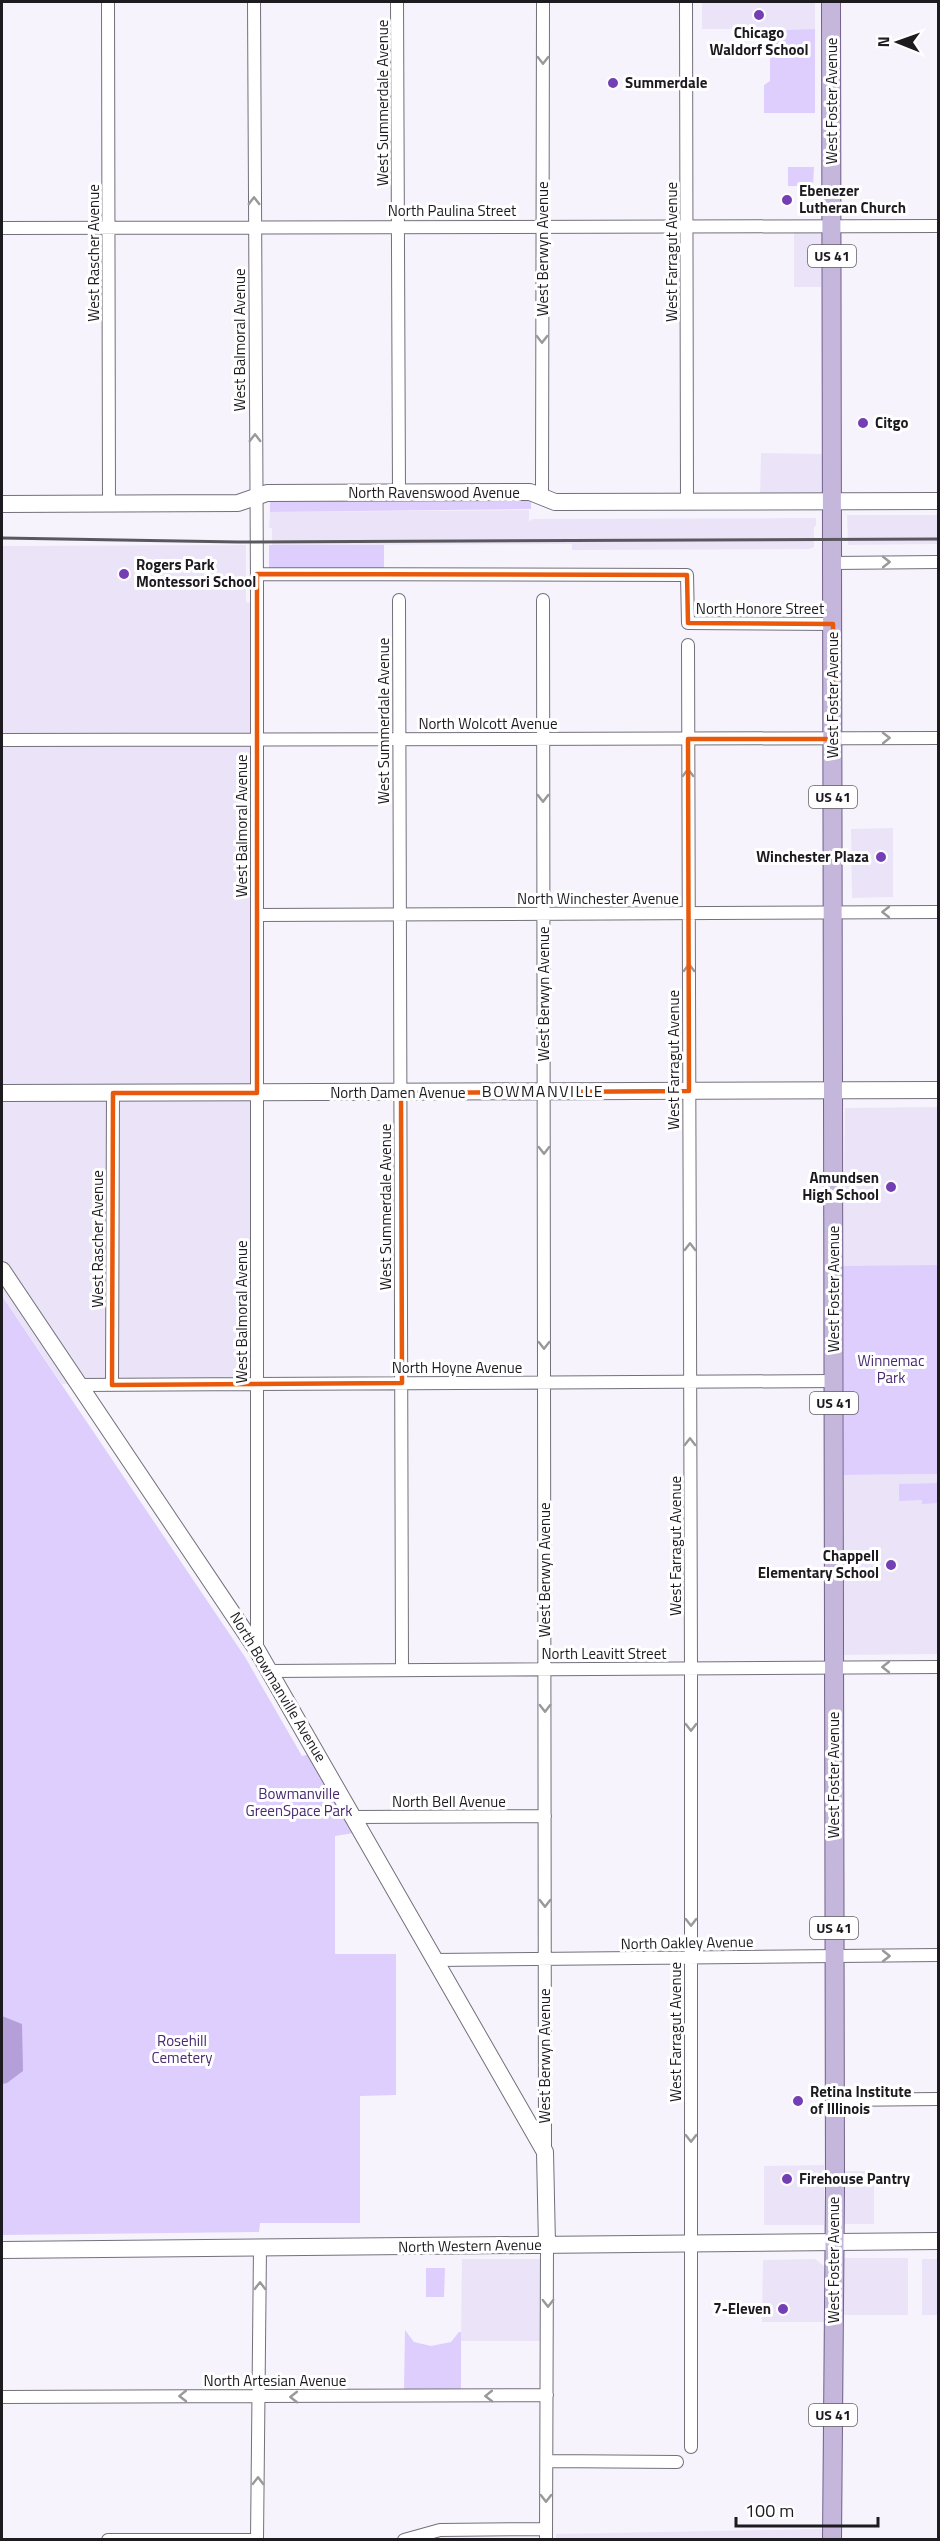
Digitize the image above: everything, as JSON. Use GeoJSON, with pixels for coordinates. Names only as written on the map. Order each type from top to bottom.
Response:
{"type":"FeatureCollection","features":[{"type":"Feature","properties":{"kind":"main road","name":"West Foster Avenue"},"geometry":{"type":"LineString","coordinates":[[831,2],[835,2100],[832,2540]]}},
{"type":"Feature","properties":{"kind":"street","name":"West Rascher Avenue"},"geometry":{"type":"LineString","coordinates":[[108,2],[109,504]]}},
{"type":"Feature","properties":{"kind":"street","name":"West Balmoral Avenue"},"geometry":{"type":"LineString","coordinates":[[254,2],[257,574],[257,1650]]}},
{"type":"Feature","properties":{"kind":"street","name":"West Summerdale Avenue"},"geometry":{"type":"LineString","coordinates":[[398,2],[399,493]]}},
{"type":"Feature","properties":{"kind":"street","name":"West Berwyn Avenue"},"geometry":{"type":"LineString","coordinates":[[542,496],[543,2]]}},
{"type":"Feature","properties":{"kind":"street","name":"West Farragut Avenue"},"geometry":{"type":"LineString","coordinates":[[686,2],[687,502]]}},
{"type":"Feature","properties":{"kind":"street","name":"North Paulina Street"},"geometry":{"type":"LineString","coordinates":[[2,228],[939,226]]}},
{"type":"Feature","properties":{"kind":"street","name":"North Ravenswood Avenue"},"geometry":{"type":"LineString","coordinates":[[2,504],[238,503],[267,493],[530,492],[555,502],[939,501]]}},
{"type":"Feature","properties":{"kind":"street"},"geometry":{"type":"LineString","coordinates":[[833,563],[939,562]]}},
{"type":"Feature","properties":{"kind":"street","name":"North Honore Street"},"geometry":{"type":"LineString","coordinates":[[257,574],[687,575],[688,623],[833,624]]}},
{"type":"Feature","properties":{"kind":"street","name":"West Summerdale Avenue"},"geometry":{"type":"LineString","coordinates":[[399,600],[402,1670]]}},
{"type":"Feature","properties":{"kind":"street","name":"West Berwyn Avenue"},"geometry":{"type":"LineString","coordinates":[[543,600],[546,2534]]}},
{"type":"Feature","properties":{"kind":"street","name":"West Farragut Avenue"},"geometry":{"type":"LineString","coordinates":[[688,645],[691,2447]]}},
{"type":"Feature","properties":{"kind":"street","name":"North Wolcott Avenue"},"geometry":{"type":"LineString","coordinates":[[2,740],[939,738]]}},
{"type":"Feature","properties":{"kind":"street","name":"North Winchester Avenue"},"geometry":{"type":"LineString","coordinates":[[257,915],[939,912]]}},
{"type":"Feature","properties":{"kind":"street","name":"North Damen Avenue"},"geometry":{"type":"LineString","coordinates":[[2,1093],[939,1090]]}},
{"type":"Feature","properties":{"kind":"street","name":"West Rascher Avenue"},"geometry":{"type":"LineString","coordinates":[[112,1385],[113,1093]]}},
{"type":"Feature","properties":{"kind":"street","name":"North Bowmanville Avenue"},"geometry":{"type":"LineString","coordinates":[[2,1270],[257,1650],[545,2152]]}},
{"type":"Feature","properties":{"kind":"street","name":"North Hoyne Avenue"},"geometry":{"type":"LineString","coordinates":[[79,1385],[834,1381]]}},
{"type":"Feature","properties":{"kind":"street","name":"North Leavitt Street"},"geometry":{"type":"LineString","coordinates":[[269,1671],[939,1667]]}},
{"type":"Feature","properties":{"kind":"street","name":"North Bell Avenue"},"geometry":{"type":"LineString","coordinates":[[353,1817],[545,1816]]}},
{"type":"Feature","properties":{"kind":"street","name":"North Oakley Avenue"},"geometry":{"type":"LineString","coordinates":[[435,1960],[939,1955]]}},
{"type":"Feature","properties":{"kind":"street"},"geometry":{"type":"LineString","coordinates":[[835,2100],[939,2099]]}},
{"type":"Feature","properties":{"kind":"street","name":"North Western Avenue"},"geometry":{"type":"LineString","coordinates":[[2,2250],[939,2241]]}},
{"type":"Feature","properties":{"kind":"street"},"geometry":{"type":"LineString","coordinates":[[108,2540],[256,2540],[260,2248]]}},
{"type":"Feature","properties":{"kind":"street","name":"North Artesian Avenue"},"geometry":{"type":"LineString","coordinates":[[2,2397],[547,2395]]}},
{"type":"Feature","properties":{"kind":"street"},"geometry":{"type":"LineString","coordinates":[[547,2461],[678,2462]]}},
{"type":"Feature","properties":{"kind":"street"},"geometry":{"type":"LineString","coordinates":[[404,2540],[440,2530],[546,2534]]}},
{"type":"Feature","properties":{"kind":"highlighted area"},"geometry":{"type":"Polygon","coordinates":[[[257,574],[687,575],[688,623],[833,624],[833,739],[688,739],[689,1091],[401,1093],[402,1383],[112,1385],[113,1093],[257,1093],[257,574]]]}},
{"type":"Feature","properties":{"kind":"shaded area","name":"Chicago Waldorf School"},"geometry":{"type":"Polygon","coordinates":[[[702,2],[815,2],[815,29],[702,29],[702,2]]]}},
{"type":"Feature","properties":{"kind":"shaded area"},"geometry":{"type":"Polygon","coordinates":[[[794,227],[822,228],[821,287],[794,287],[794,227]]]}},
{"type":"Feature","properties":{"kind":"shaded area"},"geometry":{"type":"Polygon","coordinates":[[[761,453],[823,454],[822,496],[760,496],[761,453]]]}},
{"type":"Feature","properties":{"kind":"shaded area"},"geometry":{"type":"Polygon","coordinates":[[[529,510],[529,521],[533,519],[816,518],[816,526],[814,527],[814,547],[809,549],[572,550],[572,544],[272,545],[272,528],[269,528],[270,512],[529,510]]]}},
{"type":"Feature","properties":{"kind":"shaded area"},"geometry":{"type":"Polygon","coordinates":[[[847,515],[938,515],[938,544],[848,545],[847,515]]]}},
{"type":"Feature","properties":{"kind":"shaded area"},"geometry":{"type":"Polygon","coordinates":[[[246,545],[246,602],[255,604],[258,1381],[62,1384],[2,1296],[2,546],[246,545]]]}},
{"type":"Feature","properties":{"kind":"shaded area","name":"Winchester Plaza"},"geometry":{"type":"Polygon","coordinates":[[[893,828],[893,897],[852,898],[851,829],[893,828]]]}},
{"type":"Feature","properties":{"kind":"shaded area","name":"Amundsen High School"},"geometry":{"type":"Polygon","coordinates":[[[938,1107],[938,1266],[843,1266],[845,1108],[938,1107]]]}},
{"type":"Feature","properties":{"kind":"shaded area","name":"Chappell Elementary School"},"geometry":{"type":"Polygon","coordinates":[[[938,1474],[938,1654],[842,1655],[844,1475],[938,1474]]]}},
{"type":"Feature","properties":{"kind":"shaded area"},"geometry":{"type":"Polygon","coordinates":[[[2,2016],[22,2024],[23,2071],[2,2084],[2,2016]]]}},
{"type":"Feature","properties":{"kind":"shaded area"},"geometry":{"type":"Polygon","coordinates":[[[824,2165],[824,2225],[764,2225],[764,2166],[824,2165]]]}},
{"type":"Feature","properties":{"kind":"shaded area"},"geometry":{"type":"Polygon","coordinates":[[[843,2171],[874,2171],[874,2224],[844,2224],[843,2171]]]}},
{"type":"Feature","properties":{"kind":"shaded area"},"geometry":{"type":"Polygon","coordinates":[[[843,2258],[908,2258],[908,2315],[844,2315],[843,2258]]]}},
{"type":"Feature","properties":{"kind":"shaded area"},"geometry":{"type":"Polygon","coordinates":[[[462,2259],[546,2259],[547,2341],[461,2341],[462,2259]]]}},
{"type":"Feature","properties":{"kind":"shaded area"},"geometry":{"type":"Polygon","coordinates":[[[815,2259],[824,2266],[824,2322],[762,2322],[763,2260],[815,2259]]]}},
{"type":"Feature","properties":{"kind":"shaded area"},"geometry":{"type":"Polygon","coordinates":[[[922,2259],[938,2259],[938,2315],[922,2315],[922,2259]]]}},
{"type":"Feature","properties":{"kind":"shaded area"},"geometry":{"type":"Polygon","coordinates":[[[822,2529],[822,2540],[556,2539],[556,2534],[822,2529]]]}},
{"type":"Feature","properties":{"kind":"green space"},"geometry":{"type":"Polygon","coordinates":[[[815,29],[815,113],[764,113],[764,85],[770,81],[770,30],[815,29]]]}},
{"type":"Feature","properties":{"kind":"green space"},"geometry":{"type":"Polygon","coordinates":[[[788,167],[814,167],[813,186],[788,186],[788,167]]]}},
{"type":"Feature","properties":{"kind":"green space"},"geometry":{"type":"Polygon","coordinates":[[[531,498],[531,509],[270,512],[270,500],[531,498]]]}},
{"type":"Feature","properties":{"kind":"green space"},"geometry":{"type":"Polygon","coordinates":[[[269,545],[384,545],[384,568],[269,568],[269,545]]]}},
{"type":"Feature","properties":{"kind":"green space","name":"Winnemac Park"},"geometry":{"type":"Polygon","coordinates":[[[938,1265],[938,1474],[844,1475],[843,1266],[938,1265]]]}},
{"type":"Feature","properties":{"kind":"green space","name":"Rosehill Cemetery"},"geometry":{"type":"Polygon","coordinates":[[[2,1296],[245,1657],[302,1756],[311,1754],[354,1833],[335,1836],[335,1954],[396,1954],[396,2095],[360,2096],[360,2223],[260,2223],[259,2232],[2,2235],[2,1296]]]}},
{"type":"Feature","properties":{"kind":"green space"},"geometry":{"type":"Polygon","coordinates":[[[938,1483],[938,1503],[922,1504],[922,1500],[899,1501],[899,1484],[938,1483]]]}},
{"type":"Feature","properties":{"kind":"green space"},"geometry":{"type":"Polygon","coordinates":[[[426,2268],[445,2268],[444,2297],[426,2297],[426,2268]]]}},
{"type":"Feature","properties":{"kind":"green space"},"geometry":{"type":"Polygon","coordinates":[[[405,2330],[414,2342],[431,2346],[451,2342],[461,2332],[461,2391],[404,2392],[405,2330]]]}},
{"type":"Feature","properties":{"kind":"railway"},"geometry":{"type":"LineString","coordinates":[[2,538],[238,542],[938,539]]}},
{"type":"Feature","properties":{"kind":"place","name":"Chicago Waldorf School"},"geometry":{"type":"Point","coordinates":[759,15]}},
{"type":"Feature","properties":{"kind":"place","name":"Summerdale"},"geometry":{"type":"Point","coordinates":[613,83]}},
{"type":"Feature","properties":{"kind":"place","name":"Ebenezer Lutheran Church"},"geometry":{"type":"Point","coordinates":[787,200]}},
{"type":"Feature","properties":{"kind":"place","name":"Citgo"},"geometry":{"type":"Point","coordinates":[863,423]}},
{"type":"Feature","properties":{"kind":"place","name":"Rogers Park Montessori School"},"geometry":{"type":"Point","coordinates":[124,574]}},
{"type":"Feature","properties":{"kind":"place","name":"Winchester Plaza"},"geometry":{"type":"Point","coordinates":[881,857]}},
{"type":"Feature","properties":{"kind":"place","name":"Amundsen High School"},"geometry":{"type":"Point","coordinates":[891,1187]}},
{"type":"Feature","properties":{"kind":"place","name":"Chappell Elementary School"},"geometry":{"type":"Point","coordinates":[891,1565]}},
{"type":"Feature","properties":{"kind":"place","name":"Retina Institute of Illinois"},"geometry":{"type":"Point","coordinates":[798,2101]}},
{"type":"Feature","properties":{"kind":"place","name":"Firehouse Pantry"},"geometry":{"type":"Point","coordinates":[787,2179]}},
{"type":"Feature","properties":{"kind":"place","name":"7-Eleven"},"geometry":{"type":"Point","coordinates":[783,2309]}},
{"type":"Feature","properties":{"kind":"district","name":"BOWMANVILLE"},"geometry":{"type":"Point","coordinates":[543,1091]}},
{"type":"Feature","properties":{"kind":"park label","name":"Bowmanville GreenSpace Park"},"geometry":{"type":"Point","coordinates":[299,1802]}}]}
